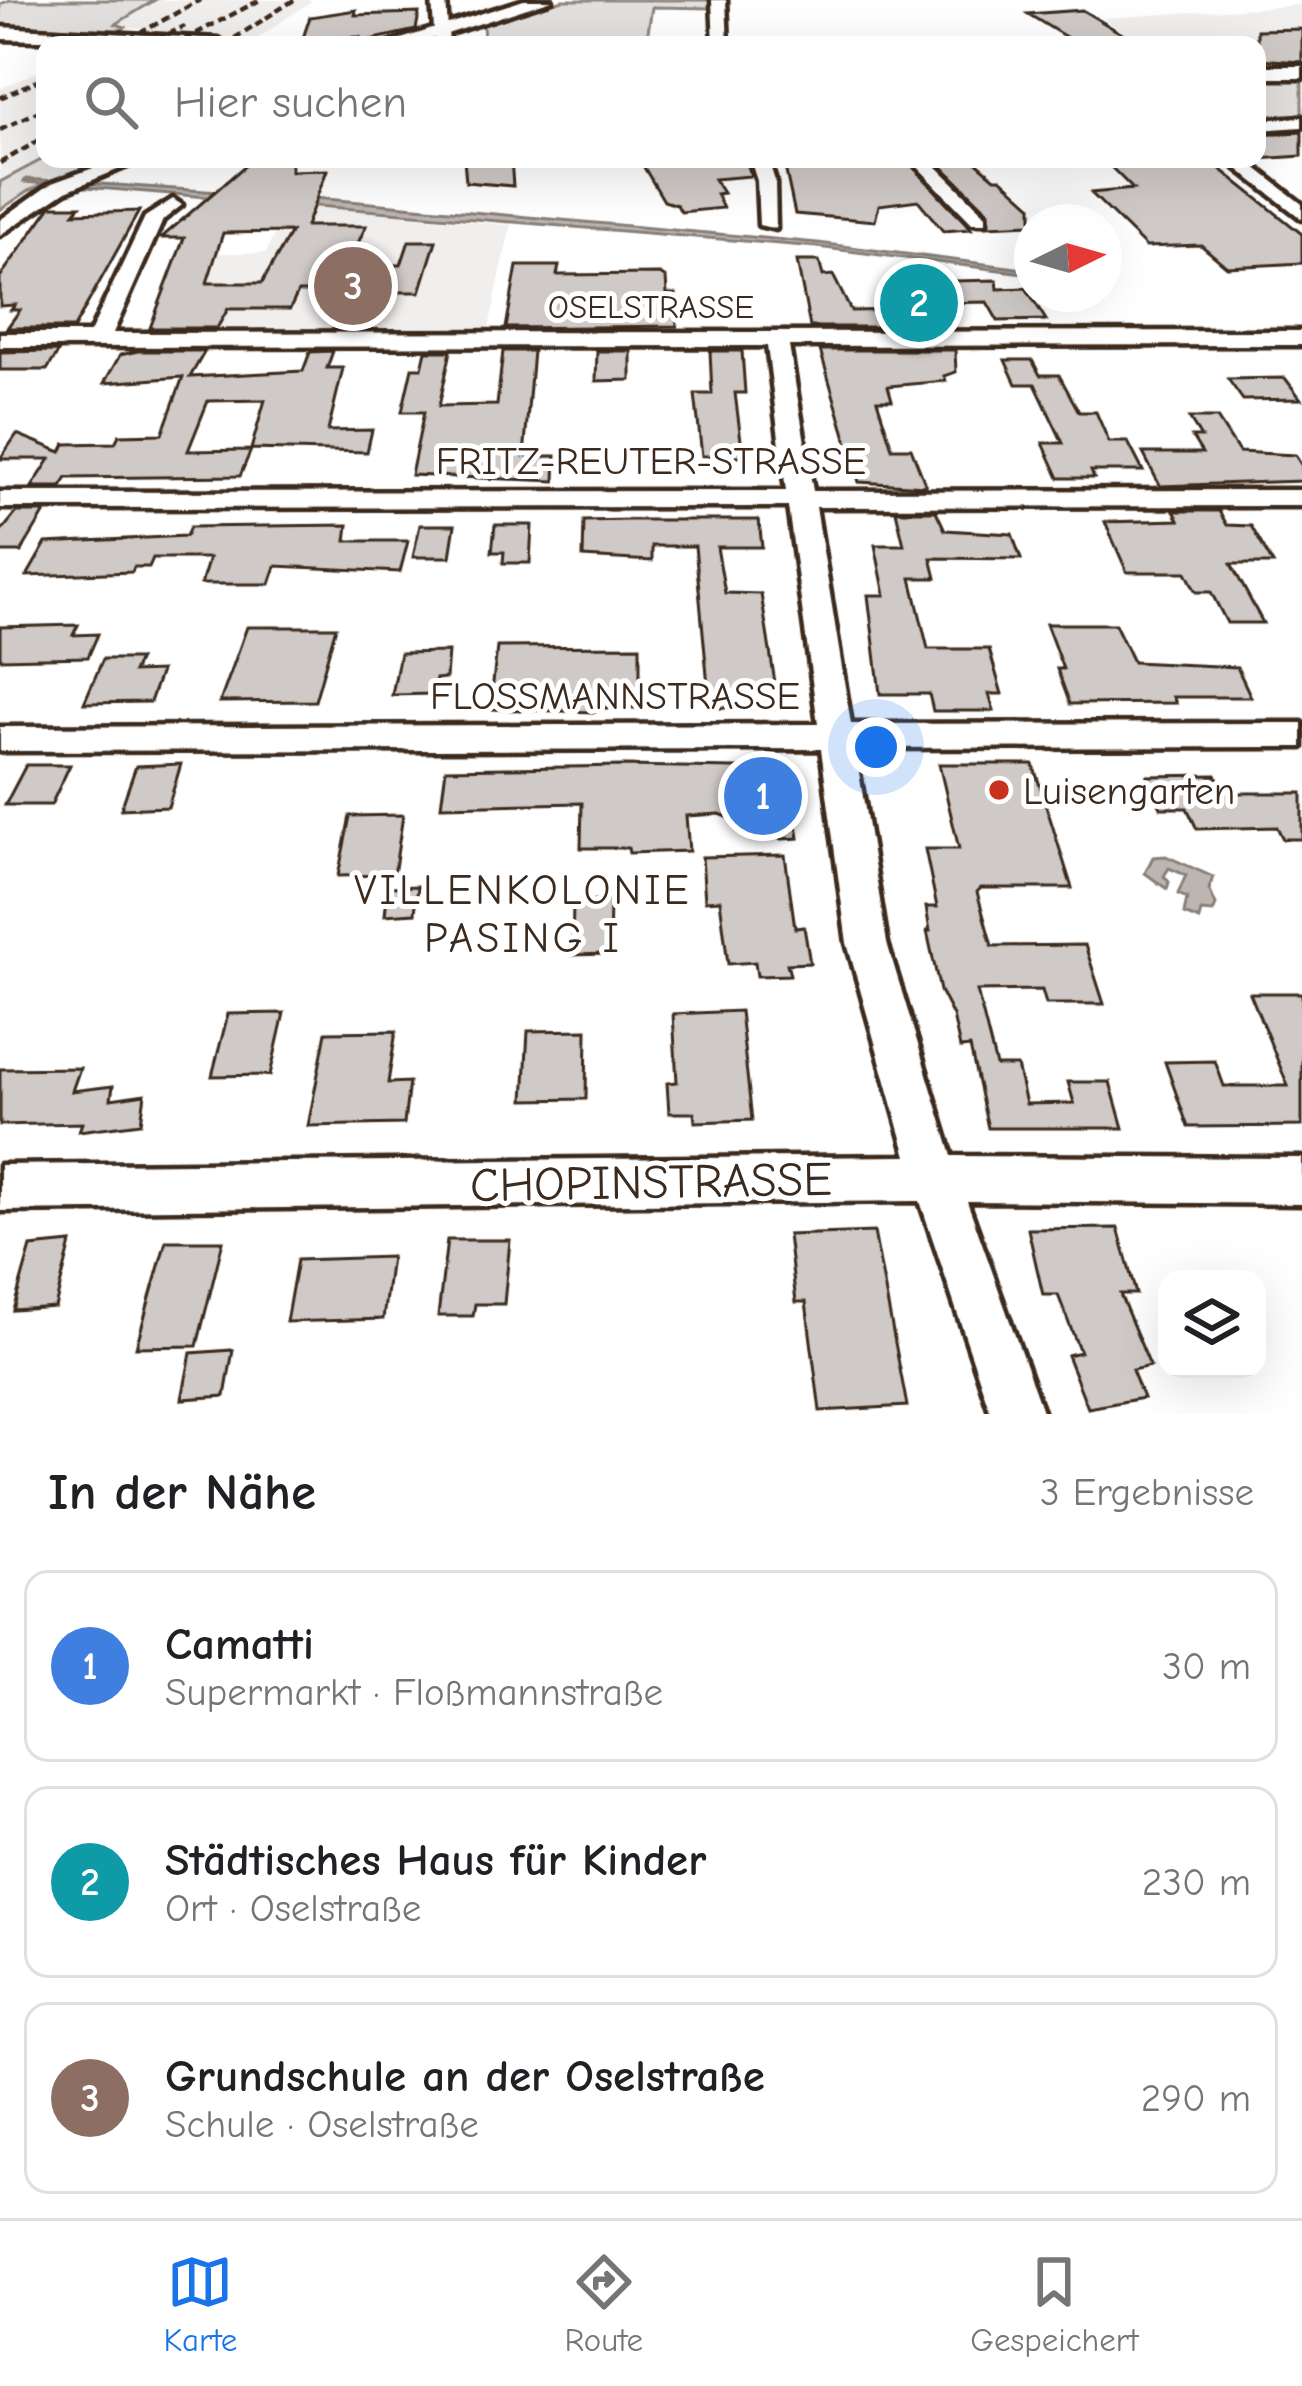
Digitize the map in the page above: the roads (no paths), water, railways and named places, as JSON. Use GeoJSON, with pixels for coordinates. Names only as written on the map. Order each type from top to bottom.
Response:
{"type":"FeatureCollection","features":[{"type":"Feature","properties":{"kind":"main road"},"geometry":{"type":"LineString","coordinates":[[448,36],[543,0]]}},
{"type":"Feature","properties":{"kind":"main road"},"geometry":{"type":"LineString","coordinates":[[0,38],[36,40]]}},
{"type":"Feature","properties":{"kind":"main road"},"geometry":{"type":"LineString","coordinates":[[0,38],[36,39]]}},
{"type":"Feature","properties":{"kind":"main road"},"geometry":{"type":"LineString","coordinates":[[1266,72],[1302,71]]}},
{"type":"Feature","properties":{"kind":"street"},"geometry":{"type":"LineString","coordinates":[[439,0],[448,36]]}},
{"type":"Feature","properties":{"kind":"street"},"geometry":{"type":"LineString","coordinates":[[719,0],[721,36]]}},
{"type":"Feature","properties":{"kind":"street"},"geometry":{"type":"LineString","coordinates":[[1266,124],[1302,122]]}},
{"type":"Feature","properties":{"kind":"street"},"geometry":{"type":"LineString","coordinates":[[0,229],[69,182],[109,168]]}},
{"type":"Feature","properties":{"kind":"street"},"geometry":{"type":"LineString","coordinates":[[762,168],[769,225]]}},
{"type":"Feature","properties":{"kind":"street"},"geometry":{"type":"LineString","coordinates":[[928,168],[979,219]]}},
{"type":"Feature","properties":{"kind":"street"},"geometry":{"type":"LineString","coordinates":[[1245,168],[1302,213]]}},
{"type":"Feature","properties":{"kind":"street"},"geometry":{"type":"LineString","coordinates":[[98,340],[155,217],[173,205]]}},
{"type":"Feature","properties":{"kind":"street","name":"OSELSTRASSE"},"geometry":{"type":"LineString","coordinates":[[0,340],[1302,338]]}},
{"type":"Feature","properties":{"kind":"street"},"geometry":{"type":"LineString","coordinates":[[777,339],[867,944],[936,1178],[1017,1414]]}},
{"type":"Feature","properties":{"kind":"street","name":"FRITZ-REUTER-STRASSE"},"geometry":{"type":"LineString","coordinates":[[0,500],[1302,498]]}},
{"type":"Feature","properties":{"kind":"street","name":"FLOSSMANNSTRASSE"},"geometry":{"type":"LineString","coordinates":[[0,739],[1302,735]]}},
{"type":"Feature","properties":{"kind":"street","name":"CHOPINSTRASSE"},"geometry":{"type":"LineString","coordinates":[[0,1188],[936,1178],[1302,1181]]}},
{"type":"Feature","properties":{"kind":"railway"},"geometry":{"type":"LineString","coordinates":[[134,36],[200,0]]}},
{"type":"Feature","properties":{"kind":"railway"},"geometry":{"type":"LineString","coordinates":[[191,36],[260,0]]}},
{"type":"Feature","properties":{"kind":"railway"},"geometry":{"type":"LineString","coordinates":[[238,36],[294,0]]}},
{"type":"Feature","properties":{"kind":"railway"},"geometry":{"type":"LineString","coordinates":[[164,36],[185,26]]}},
{"type":"Feature","properties":{"kind":"railway"},"geometry":{"type":"LineString","coordinates":[[0,98],[36,81]]}},
{"type":"Feature","properties":{"kind":"railway"},"geometry":{"type":"LineString","coordinates":[[0,130],[36,112]]}},
{"type":"Feature","properties":{"kind":"railway"},"geometry":{"type":"LineString","coordinates":[[0,163],[36,142]]}},
{"type":"Feature","properties":{"kind":"place","name":"Grundschule an der Oselstraße"},"geometry":{"type":"Point","coordinates":[353,286]}},
{"type":"Feature","properties":{"kind":"place","name":"Städtisches Haus für Kinder"},"geometry":{"type":"Point","coordinates":[919,303]}},
{"type":"Feature","properties":{"kind":"place","name":"Luisengarten"},"geometry":{"type":"Point","coordinates":[999,790]}},
{"type":"Feature","properties":{"kind":"place","name":"Camatti"},"geometry":{"type":"Point","coordinates":[763,796]}},
{"type":"Feature","properties":{"kind":"district","name":"VILLENKOLONIE PASING I"},"geometry":{"type":"Point","coordinates":[523,913]}}]}
